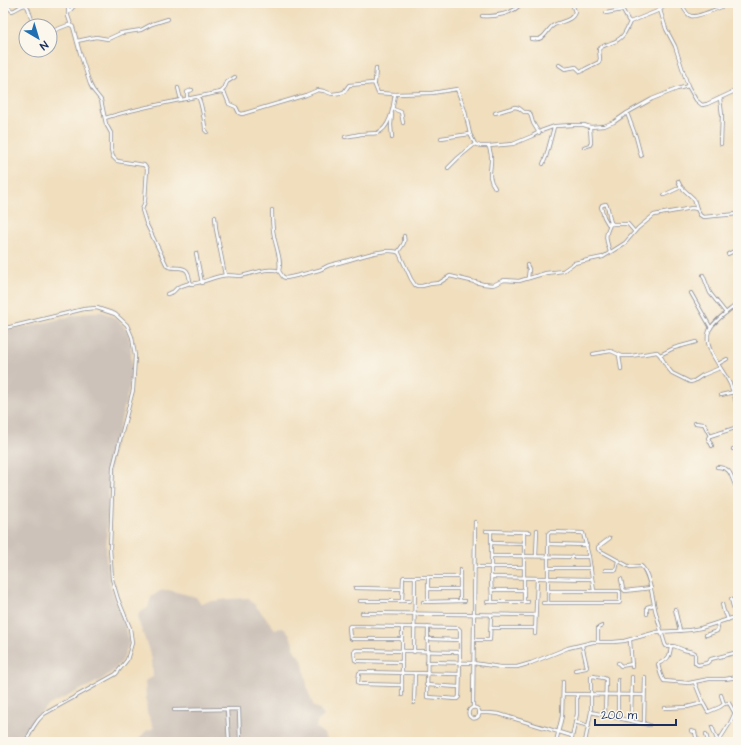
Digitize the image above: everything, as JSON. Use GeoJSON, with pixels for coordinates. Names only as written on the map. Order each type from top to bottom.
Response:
{"type":"FeatureCollection","features":[{"type":"Feature","properties":{"kind":"street"},"geometry":{"type":"LineString","coordinates":[[8,3],[9,8],[12,11],[26,5],[31,18]]}},
{"type":"Feature","properties":{"kind":"street"},"geometry":{"type":"LineString","coordinates":[[68,3],[68,18],[74,30],[76,41],[92,88],[101,100],[106,124],[111,133],[111,149],[113,156],[117,161],[144,165],[146,167],[147,189],[145,204],[142,210],[144,219],[167,266],[170,268],[185,269],[190,283]]}},
{"type":"Feature","properties":{"kind":"street"},"geometry":{"type":"LineString","coordinates":[[482,16],[490,16],[507,12],[519,6],[521,3]]}},
{"type":"Feature","properties":{"kind":"street"},"geometry":{"type":"LineString","coordinates":[[532,40],[542,38],[552,26],[573,17],[575,12],[572,3]]}},
{"type":"Feature","properties":{"kind":"street"},"geometry":{"type":"LineString","coordinates":[[619,3],[630,22]]}},
{"type":"Feature","properties":{"kind":"street"},"geometry":{"type":"LineString","coordinates":[[559,65],[565,69],[577,68],[581,72],[599,62],[599,49],[617,41],[623,36],[630,22],[660,10],[670,3]]}},
{"type":"Feature","properties":{"kind":"street"},"geometry":{"type":"LineString","coordinates":[[681,3],[688,14],[692,16],[708,12],[731,3]]}},
{"type":"Feature","properties":{"kind":"street"},"geometry":{"type":"LineString","coordinates":[[68,13],[74,6]]}},
{"type":"Feature","properties":{"kind":"street"},"geometry":{"type":"LineString","coordinates":[[606,13],[622,10]]}},
{"type":"Feature","properties":{"kind":"street"},"geometry":{"type":"LineString","coordinates":[[660,10],[668,33],[675,46],[688,86],[696,100],[702,105],[707,104],[735,90],[738,91]]}},
{"type":"Feature","properties":{"kind":"street"},"geometry":{"type":"LineString","coordinates":[[76,41],[96,37],[108,39],[120,33],[141,30],[152,24],[168,19]]}},
{"type":"Feature","properties":{"kind":"street"},"geometry":{"type":"LineString","coordinates":[[58,29],[68,25],[71,26]]}},
{"type":"Feature","properties":{"kind":"street"},"geometry":{"type":"LineString","coordinates":[[376,68],[374,84],[378,93],[432,93],[458,89],[470,134],[475,144],[480,146],[513,144],[555,126],[584,125],[590,127],[609,125],[652,99],[688,86]]}},
{"type":"Feature","properties":{"kind":"street"},"geometry":{"type":"LineString","coordinates":[[221,92],[227,82],[235,77]]}},
{"type":"Feature","properties":{"kind":"street"},"geometry":{"type":"LineString","coordinates":[[105,118],[134,110],[221,92],[226,94],[229,104],[236,106],[239,113],[242,114],[318,90],[332,94],[343,92],[348,85],[374,84]]}},
{"type":"Feature","properties":{"kind":"street"},"geometry":{"type":"LineString","coordinates":[[178,88],[181,100]]}},
{"type":"Feature","properties":{"kind":"street"},"geometry":{"type":"LineString","coordinates":[[188,99],[187,92],[192,90]]}},
{"type":"Feature","properties":{"kind":"street"},"geometry":{"type":"LineString","coordinates":[[392,138],[391,125],[395,94]]}},
{"type":"Feature","properties":{"kind":"street"},"geometry":{"type":"LineString","coordinates":[[198,97],[201,101],[205,130],[207,132]]}},
{"type":"Feature","properties":{"kind":"street"},"geometry":{"type":"LineString","coordinates":[[720,98],[722,115],[721,144]]}},
{"type":"Feature","properties":{"kind":"street"},"geometry":{"type":"LineString","coordinates":[[495,113],[515,107],[524,112],[528,112],[530,113],[539,133]]}},
{"type":"Feature","properties":{"kind":"street"},"geometry":{"type":"LineString","coordinates":[[393,110],[401,112],[403,123]]}},
{"type":"Feature","properties":{"kind":"street"},"geometry":{"type":"LineString","coordinates":[[345,137],[381,131],[386,126],[393,110]]}},
{"type":"Feature","properties":{"kind":"street"},"geometry":{"type":"LineString","coordinates":[[627,113],[641,156]]}},
{"type":"Feature","properties":{"kind":"street"},"geometry":{"type":"LineString","coordinates":[[543,164],[555,126]]}},
{"type":"Feature","properties":{"kind":"street"},"geometry":{"type":"LineString","coordinates":[[584,146],[590,145],[591,143],[590,127]]}},
{"type":"Feature","properties":{"kind":"street"},"geometry":{"type":"LineString","coordinates":[[441,138],[470,134]]}},
{"type":"Feature","properties":{"kind":"street"},"geometry":{"type":"LineString","coordinates":[[448,168],[475,144]]}},
{"type":"Feature","properties":{"kind":"street"},"geometry":{"type":"LineString","coordinates":[[488,146],[491,156],[490,178],[495,188]]}},
{"type":"Feature","properties":{"kind":"street"},"geometry":{"type":"LineString","coordinates":[[678,181],[681,187],[694,199],[701,216],[706,217],[738,214]]}},
{"type":"Feature","properties":{"kind":"street"},"geometry":{"type":"LineString","coordinates":[[664,195],[681,187]]}},
{"type":"Feature","properties":{"kind":"street"},"geometry":{"type":"LineString","coordinates":[[610,252],[606,238],[611,224],[609,211],[606,204],[602,205],[601,207],[605,220],[608,224],[611,224],[626,223],[634,231]]}},
{"type":"Feature","properties":{"kind":"street"},"geometry":{"type":"LineString","coordinates":[[398,252],[413,282],[419,287],[439,283],[450,276],[492,285],[504,280],[518,282],[528,278],[563,271],[574,264],[599,258],[628,241],[634,231],[654,215],[692,208],[697,209]]}},
{"type":"Feature","properties":{"kind":"street"},"geometry":{"type":"LineString","coordinates":[[272,210],[273,235],[280,261],[279,271],[283,277],[286,278],[320,270],[361,256],[393,251],[398,252]]}},
{"type":"Feature","properties":{"kind":"street"},"geometry":{"type":"LineString","coordinates":[[215,217],[225,275]]}},
{"type":"Feature","properties":{"kind":"street"},"geometry":{"type":"LineString","coordinates":[[398,252],[404,243],[404,236]]}},
{"type":"Feature","properties":{"kind":"street"},"geometry":{"type":"LineString","coordinates":[[728,254],[738,248]]}},
{"type":"Feature","properties":{"kind":"street"},"geometry":{"type":"LineString","coordinates":[[196,253],[202,282]]}},
{"type":"Feature","properties":{"kind":"street"},"geometry":{"type":"LineString","coordinates":[[527,265],[529,269],[528,278]]}},
{"type":"Feature","properties":{"kind":"street"},"geometry":{"type":"LineString","coordinates":[[167,294],[178,287],[190,283],[193,284],[202,282],[225,275],[238,276],[269,270],[279,271]]}},
{"type":"Feature","properties":{"kind":"street"},"geometry":{"type":"LineString","coordinates":[[703,275],[714,300],[726,313]]}},
{"type":"Feature","properties":{"kind":"street"},"geometry":{"type":"LineString","coordinates":[[691,293],[711,328]]}},
{"type":"Feature","properties":{"kind":"street"},"geometry":{"type":"LineString","coordinates":[[738,304],[726,313],[711,328],[708,336],[708,343],[718,364],[730,382],[738,411]]}},
{"type":"Feature","properties":{"kind":"street"},"geometry":{"type":"LineString","coordinates":[[3,328],[84,309],[96,308],[114,314],[127,325],[132,336],[135,356],[133,390],[113,467],[110,548],[112,579],[130,628],[132,643],[127,660],[116,674],[44,714],[32,728],[26,742]]}},
{"type":"Feature","properties":{"kind":"street"},"geometry":{"type":"LineString","coordinates":[[660,355],[674,348],[696,342]]}},
{"type":"Feature","properties":{"kind":"street"},"geometry":{"type":"LineString","coordinates":[[593,354],[611,351],[619,355],[634,356],[655,352],[660,355],[672,373],[690,382],[720,368]]}},
{"type":"Feature","properties":{"kind":"street"},"geometry":{"type":"LineString","coordinates":[[619,355],[620,369]]}},
{"type":"Feature","properties":{"kind":"street"},"geometry":{"type":"LineString","coordinates":[[718,364],[727,359]]}},
{"type":"Feature","properties":{"kind":"street"},"geometry":{"type":"LineString","coordinates":[[721,395],[734,393],[738,394]]}},
{"type":"Feature","properties":{"kind":"street"},"geometry":{"type":"LineString","coordinates":[[695,423],[704,424],[710,436],[708,438],[712,446]]}},
{"type":"Feature","properties":{"kind":"street"},"geometry":{"type":"LineString","coordinates":[[710,436],[738,427]]}},
{"type":"Feature","properties":{"kind":"street"},"geometry":{"type":"LineString","coordinates":[[733,449],[738,448]]}},
{"type":"Feature","properties":{"kind":"street"},"geometry":{"type":"LineString","coordinates":[[718,467],[723,467],[728,470],[731,474],[733,483],[738,489]]}},
{"type":"Feature","properties":{"kind":"street"},"geometry":{"type":"LineString","coordinates":[[473,707],[475,522]]}},
{"type":"Feature","properties":{"kind":"street"},"geometry":{"type":"LineString","coordinates":[[536,556],[537,530]]}},
{"type":"Feature","properties":{"kind":"street"},"geometry":{"type":"LineString","coordinates":[[486,531],[530,532]]}},
{"type":"Feature","properties":{"kind":"street"},"geometry":{"type":"LineString","coordinates":[[492,532],[492,602]]}},
{"type":"Feature","properties":{"kind":"street"},"geometry":{"type":"LineString","coordinates":[[524,532],[524,602]]}},
{"type":"Feature","properties":{"kind":"street"},"geometry":{"type":"LineString","coordinates":[[548,602],[549,533],[583,533],[589,557],[591,579],[594,591]]}},
{"type":"Feature","properties":{"kind":"street"},"geometry":{"type":"LineString","coordinates":[[610,538],[598,547],[598,549],[630,567],[640,566],[644,568],[651,588],[665,645],[668,647],[674,646],[694,652],[695,663],[698,665],[707,663],[711,659],[738,652]]}},
{"type":"Feature","properties":{"kind":"street"},"geometry":{"type":"LineString","coordinates":[[491,543],[524,544]]}},
{"type":"Feature","properties":{"kind":"street"},"geometry":{"type":"LineString","coordinates":[[549,544],[586,545]]}},
{"type":"Feature","properties":{"kind":"street"},"geometry":{"type":"LineString","coordinates":[[491,556],[589,557]]}},
{"type":"Feature","properties":{"kind":"street"},"geometry":{"type":"LineString","coordinates":[[605,570],[616,570],[618,561]]}},
{"type":"Feature","properties":{"kind":"street"},"geometry":{"type":"LineString","coordinates":[[475,567],[524,567]]}},
{"type":"Feature","properties":{"kind":"street"},"geometry":{"type":"LineString","coordinates":[[548,568],[591,568]]}},
{"type":"Feature","properties":{"kind":"street"},"geometry":{"type":"LineString","coordinates":[[460,570],[460,601]]}},
{"type":"Feature","properties":{"kind":"street"},"geometry":{"type":"LineString","coordinates":[[402,601],[403,577],[460,577]]}},
{"type":"Feature","properties":{"kind":"street"},"geometry":{"type":"LineString","coordinates":[[414,652],[415,577]]}},
{"type":"Feature","properties":{"kind":"street"},"geometry":{"type":"LineString","coordinates":[[428,577],[428,602]]}},
{"type":"Feature","properties":{"kind":"street"},"geometry":{"type":"LineString","coordinates":[[491,577],[591,579]]}},
{"type":"Feature","properties":{"kind":"street"},"geometry":{"type":"LineString","coordinates":[[535,634],[534,628],[537,578]]}},
{"type":"Feature","properties":{"kind":"street"},"geometry":{"type":"LineString","coordinates":[[621,579],[623,589],[625,591],[651,588]]}},
{"type":"Feature","properties":{"kind":"street"},"geometry":{"type":"LineString","coordinates":[[355,588],[403,589]]}},
{"type":"Feature","properties":{"kind":"street"},"geometry":{"type":"LineString","coordinates":[[428,589],[460,589]]}},
{"type":"Feature","properties":{"kind":"street"},"geometry":{"type":"LineString","coordinates":[[492,590],[524,590]]}},
{"type":"Feature","properties":{"kind":"street"},"geometry":{"type":"LineString","coordinates":[[543,602],[620,602],[619,590],[548,591]]}},
{"type":"Feature","properties":{"kind":"street"},"geometry":{"type":"LineString","coordinates":[[427,662],[459,662],[518,667],[568,648],[593,642],[630,640],[648,634],[701,628],[737,618],[731,599]]}},
{"type":"Feature","properties":{"kind":"street"},"geometry":{"type":"LineString","coordinates":[[360,601],[409,601]]}},
{"type":"Feature","properties":{"kind":"street"},"geometry":{"type":"LineString","coordinates":[[423,602],[465,601]]}},
{"type":"Feature","properties":{"kind":"street"},"geometry":{"type":"LineString","coordinates":[[487,602],[528,602]]}},
{"type":"Feature","properties":{"kind":"street"},"geometry":{"type":"LineString","coordinates":[[722,604],[728,620]]}},
{"type":"Feature","properties":{"kind":"street"},"geometry":{"type":"LineString","coordinates":[[647,614],[647,607],[654,605]]}},
{"type":"Feature","properties":{"kind":"street"},"geometry":{"type":"LineString","coordinates":[[675,609],[680,631]]}},
{"type":"Feature","properties":{"kind":"street"},"geometry":{"type":"LineString","coordinates":[[362,613],[535,615]]}},
{"type":"Feature","properties":{"kind":"street"},"geometry":{"type":"LineString","coordinates":[[474,640],[490,640],[491,615]]}},
{"type":"Feature","properties":{"kind":"street"},"geometry":{"type":"LineString","coordinates":[[706,635],[717,631],[717,623]]}},
{"type":"Feature","properties":{"kind":"street"},"geometry":{"type":"LineString","coordinates":[[402,639],[352,639],[350,638],[349,627],[350,626],[428,627],[459,628],[460,674],[457,699],[427,698],[426,696],[428,627]]}},
{"type":"Feature","properties":{"kind":"street"},"geometry":{"type":"LineString","coordinates":[[598,642],[598,628],[602,626]]}},
{"type":"Feature","properties":{"kind":"street"},"geometry":{"type":"LineString","coordinates":[[402,627],[402,695]]}},
{"type":"Feature","properties":{"kind":"street"},"geometry":{"type":"LineString","coordinates":[[491,628],[534,628]]}},
{"type":"Feature","properties":{"kind":"street"},"geometry":{"type":"LineString","coordinates":[[427,639],[460,640]]}},
{"type":"Feature","properties":{"kind":"street"},"geometry":{"type":"LineString","coordinates":[[618,663],[621,666],[632,665],[630,640]]}},
{"type":"Feature","properties":{"kind":"street"},"geometry":{"type":"LineString","coordinates":[[575,670],[587,667],[582,645]]}},
{"type":"Feature","properties":{"kind":"street"},"geometry":{"type":"LineString","coordinates":[[671,646],[670,655],[667,659],[658,664],[662,680],[664,681],[695,683],[701,680],[738,677]]}},
{"type":"Feature","properties":{"kind":"street"},"geometry":{"type":"LineString","coordinates":[[402,662],[357,661],[355,660],[354,652],[356,650],[460,652]]}},
{"type":"Feature","properties":{"kind":"street"},"geometry":{"type":"LineString","coordinates":[[402,686],[359,684],[359,673],[460,674]]}},
{"type":"Feature","properties":{"kind":"street"},"geometry":{"type":"LineString","coordinates":[[414,703],[415,673]]}},
{"type":"Feature","properties":{"kind":"street"},"geometry":{"type":"LineString","coordinates":[[585,742],[591,712],[591,678],[594,676],[605,678],[605,715]]}},
{"type":"Feature","properties":{"kind":"street"},"geometry":{"type":"LineString","coordinates":[[631,721],[632,677]]}},
{"type":"Feature","properties":{"kind":"street"},"geometry":{"type":"LineString","coordinates":[[644,677],[644,724]]}},
{"type":"Feature","properties":{"kind":"street"},"geometry":{"type":"LineString","coordinates":[[618,680],[618,718]]}},
{"type":"Feature","properties":{"kind":"street"},"geometry":{"type":"LineString","coordinates":[[556,742],[562,716],[563,682]]}},
{"type":"Feature","properties":{"kind":"street"},"geometry":{"type":"LineString","coordinates":[[695,683],[708,712],[729,703],[734,713]]}},
{"type":"Feature","properties":{"kind":"street"},"geometry":{"type":"LineString","coordinates":[[426,685],[459,686]]}},
{"type":"Feature","properties":{"kind":"street"},"geometry":{"type":"LineString","coordinates":[[563,694],[644,695]]}},
{"type":"Feature","properties":{"kind":"street"},"geometry":{"type":"LineString","coordinates":[[571,742],[576,722],[577,694]]}},
{"type":"Feature","properties":{"kind":"street"},"geometry":{"type":"LineString","coordinates":[[721,695],[724,704]]}},
{"type":"Feature","properties":{"kind":"street"},"geometry":{"type":"LineString","coordinates":[[666,708],[687,707],[703,703]]}},
{"type":"Feature","properties":{"kind":"street"},"geometry":{"type":"LineString","coordinates":[[718,742],[730,724],[738,706]]}},
{"type":"Feature","properties":{"kind":"street"},"geometry":{"type":"LineString","coordinates":[[473,707],[478,709],[479,714]]}},
{"type":"Feature","properties":{"kind":"street"},"geometry":{"type":"LineString","coordinates":[[473,707],[468,710],[471,718],[477,717],[479,714],[499,714],[572,736]]}},
{"type":"Feature","properties":{"kind":"street"},"geometry":{"type":"LineString","coordinates":[[227,709],[229,742]]}},
{"type":"Feature","properties":{"kind":"street"},"geometry":{"type":"LineString","coordinates":[[174,710],[238,709],[240,710],[240,742]]}},
{"type":"Feature","properties":{"kind":"street"},"geometry":{"type":"LineString","coordinates":[[591,712],[649,725]]}},
{"type":"Feature","properties":{"kind":"street"},"geometry":{"type":"LineString","coordinates":[[576,722],[589,726]]}},
{"type":"Feature","properties":{"kind":"street"},"geometry":{"type":"LineString","coordinates":[[712,727],[718,742]]}},
{"type":"Feature","properties":{"kind":"street"},"geometry":{"type":"LineString","coordinates":[[691,731],[694,732],[700,742]]}},
{"type":"Feature","properties":{"kind":"street"},"geometry":{"type":"LineString","coordinates":[[706,734],[708,742]]}},
{"type":"Feature","properties":{"kind":"shaded area"},"geometry":{"type":"Polygon","coordinates":[[[90,312],[103,312],[115,318],[122,324],[128,333],[131,346],[132,376],[111,460],[106,558],[110,584],[129,643],[122,661],[113,671],[101,680],[49,705],[34,719],[21,742],[3,742],[3,330],[30,326],[90,312]]]}},
{"type":"Feature","properties":{"kind":"shaded area"},"geometry":{"type":"Polygon","coordinates":[[[168,590],[196,597],[200,603],[249,598],[275,629],[283,628],[289,633],[295,652],[302,659],[308,691],[314,707],[319,709],[324,716],[317,722],[316,728],[324,734],[329,742],[137,742],[146,731],[154,728],[147,712],[145,681],[153,677],[152,659],[138,620],[139,613],[148,608],[151,597],[160,591],[168,590]]]}}]}
